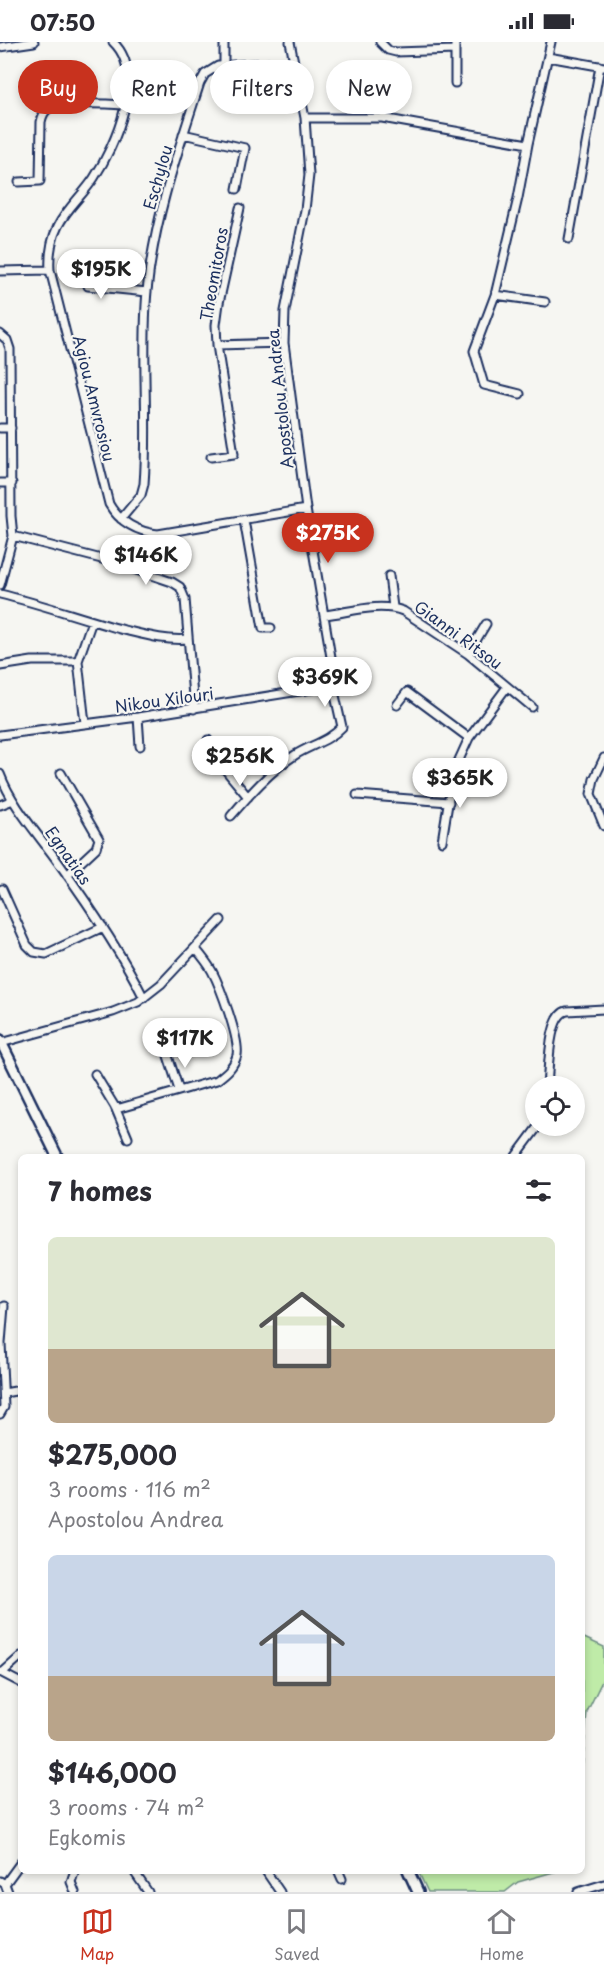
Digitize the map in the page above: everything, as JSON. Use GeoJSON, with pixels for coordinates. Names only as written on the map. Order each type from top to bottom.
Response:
{"type":"FeatureCollection","features":[{"type":"Feature","properties":{"kind":"main road"},"geometry":{"type":"LineString","coordinates":[[1,1042],[56,1154]]}},
{"type":"Feature","properties":{"kind":"main road"},"geometry":{"type":"LineString","coordinates":[[410,1874],[418,1892]]}},
{"type":"Feature","properties":{"kind":"street"},"geometry":{"type":"LineString","coordinates":[[1,45],[34,42]]}},
{"type":"Feature","properties":{"kind":"street","name":"Agiou Amvrosiou"},"geometry":{"type":"LineString","coordinates":[[113,42],[125,60]]}},
{"type":"Feature","properties":{"kind":"street"},"geometry":{"type":"LineString","coordinates":[[224,42],[224,60]]}},
{"type":"Feature","properties":{"kind":"street","name":"Apostolou Andrea"},"geometry":{"type":"LineString","coordinates":[[290,42],[294,60]]}},
{"type":"Feature","properties":{"kind":"street"},"geometry":{"type":"LineString","coordinates":[[380,42],[388,50],[396,52],[455,51]]}},
{"type":"Feature","properties":{"kind":"street"},"geometry":{"type":"LineString","coordinates":[[455,42],[455,83]]}},
{"type":"Feature","properties":{"kind":"street"},"geometry":{"type":"LineString","coordinates":[[520,394],[484,385],[474,351],[495,295],[518,198],[550,42]]}},
{"type":"Feature","properties":{"kind":"street"},"geometry":{"type":"LineString","coordinates":[[548,57],[602,66],[569,238]]}},
{"type":"Feature","properties":{"kind":"street","name":"Eschylou"},"geometry":{"type":"LineString","coordinates":[[121,519],[141,495],[144,484],[144,348],[147,292],[160,213],[202,79],[210,70]]}},
{"type":"Feature","properties":{"kind":"street"},"geometry":{"type":"LineString","coordinates":[[19,182],[40,181],[41,122],[43,114],[48,109],[54,106],[110,105]]}},
{"type":"Feature","properties":{"kind":"street","name":"Agiou Amvrosiou"},"geometry":{"type":"LineString","coordinates":[[121,114],[114,139],[102,164],[57,228],[50,251],[50,270],[106,496],[112,509],[121,519]]}},
{"type":"Feature","properties":{"kind":"street","name":"Apostolou Andrea"},"geometry":{"type":"LineString","coordinates":[[248,797],[294,755],[334,736],[342,727],[330,681],[333,669],[306,509],[284,343],[285,311],[308,187],[309,157],[304,114]]}},
{"type":"Feature","properties":{"kind":"street"},"geometry":{"type":"LineString","coordinates":[[305,118],[382,118],[528,144]]}},
{"type":"Feature","properties":{"kind":"street"},"geometry":{"type":"LineString","coordinates":[[183,134],[244,148],[237,189]]}},
{"type":"Feature","properties":{"kind":"street","name":"Theomitoros"},"geometry":{"type":"LineString","coordinates":[[212,457],[234,454],[217,345],[218,310],[240,208]]}},
{"type":"Feature","properties":{"kind":"street"},"geometry":{"type":"LineString","coordinates":[[0,271],[50,270]]}},
{"type":"Feature","properties":{"kind":"street"},"geometry":{"type":"LineString","coordinates":[[88,276],[88,286],[147,292]]}},
{"type":"Feature","properties":{"kind":"street"},"geometry":{"type":"LineString","coordinates":[[495,295],[545,302]]}},
{"type":"Feature","properties":{"kind":"street"},"geometry":{"type":"LineString","coordinates":[[0,334],[7,340],[10,349],[13,536],[0,585]]}},
{"type":"Feature","properties":{"kind":"street","name":"Theomitoros"},"geometry":{"type":"LineString","coordinates":[[217,345],[284,343]]}},
{"type":"Feature","properties":{"kind":"street"},"geometry":{"type":"LineString","coordinates":[[0,428],[11,428]]}},
{"type":"Feature","properties":{"kind":"street"},"geometry":{"type":"LineString","coordinates":[[0,483],[12,483]]}},
{"type":"Feature","properties":{"kind":"street"},"geometry":{"type":"LineString","coordinates":[[121,519],[136,529],[159,534],[306,509]]}},
{"type":"Feature","properties":{"kind":"street"},"geometry":{"type":"LineString","coordinates":[[244,520],[263,628],[272,628]]}},
{"type":"Feature","properties":{"kind":"street"},"geometry":{"type":"LineString","coordinates":[[13,536],[112,562],[176,584],[182,590],[185,599],[194,709]]}},
{"type":"Feature","properties":{"kind":"street"},"geometry":{"type":"LineString","coordinates":[[388,576],[393,607]]}},
{"type":"Feature","properties":{"kind":"street"},"geometry":{"type":"LineString","coordinates":[[0,594],[158,638],[188,639]]}},
{"type":"Feature","properties":{"kind":"street","name":"Gianni Ritsou"},"geometry":{"type":"LineString","coordinates":[[325,615],[393,607],[414,616],[468,654],[532,707]]}},
{"type":"Feature","properties":{"kind":"street"},"geometry":{"type":"LineString","coordinates":[[85,723],[78,661],[92,621]]}},
{"type":"Feature","properties":{"kind":"street"},"geometry":{"type":"LineString","coordinates":[[468,654],[486,624]]}},
{"type":"Feature","properties":{"kind":"street"},"geometry":{"type":"LineString","coordinates":[[0,666],[32,661],[78,661]]}},
{"type":"Feature","properties":{"kind":"street","name":"Nikou Xilouri"},"geometry":{"type":"LineString","coordinates":[[0,735],[194,709],[318,688],[330,681]]}},
{"type":"Feature","properties":{"kind":"street"},"geometry":{"type":"LineString","coordinates":[[442,841],[453,773],[469,738],[507,687]]}},
{"type":"Feature","properties":{"kind":"street"},"geometry":{"type":"LineString","coordinates":[[397,705],[407,692],[469,738]]}},
{"type":"Feature","properties":{"kind":"street"},"geometry":{"type":"LineString","coordinates":[[138,717],[140,746]]}},
{"type":"Feature","properties":{"kind":"street"},"geometry":{"type":"LineString","coordinates":[[208,740],[209,750],[248,797],[231,816]]}},
{"type":"Feature","properties":{"kind":"street"},"geometry":{"type":"LineString","coordinates":[[604,758],[594,779],[591,794],[604,826]]}},
{"type":"Feature","properties":{"kind":"street"},"geometry":{"type":"LineString","coordinates":[[61,773],[99,839],[96,848],[67,875]]}},
{"type":"Feature","properties":{"kind":"street","name":"Egnatias"},"geometry":{"type":"LineString","coordinates":[[0,774],[13,800],[120,953],[144,998]]}},
{"type":"Feature","properties":{"kind":"street"},"geometry":{"type":"LineString","coordinates":[[357,795],[448,802]]}},
{"type":"Feature","properties":{"kind":"street"},"geometry":{"type":"LineString","coordinates":[[0,805],[13,800]]}},
{"type":"Feature","properties":{"kind":"street"},"geometry":{"type":"LineString","coordinates":[[2,889],[27,945],[34,952],[46,954],[102,927]]}},
{"type":"Feature","properties":{"kind":"street"},"geometry":{"type":"LineString","coordinates":[[1,1042],[113,1012],[144,998],[161,984],[221,920]]}},
{"type":"Feature","properties":{"kind":"street"},"geometry":{"type":"LineString","coordinates":[[115,1107],[120,1108],[217,1080],[227,1073],[234,1063],[237,1052],[236,1040],[216,980],[208,964],[195,948]]}},
{"type":"Feature","properties":{"kind":"street"},"geometry":{"type":"LineString","coordinates":[[548,1076],[549,1055],[557,1018],[561,1012],[604,1009]]}},
{"type":"Feature","properties":{"kind":"street"},"geometry":{"type":"LineString","coordinates":[[168,1056],[179,1090]]}},
{"type":"Feature","properties":{"kind":"street"},"geometry":{"type":"LineString","coordinates":[[95,1074],[115,1107],[128,1137]]}},
{"type":"Feature","properties":{"kind":"street"},"geometry":{"type":"LineString","coordinates":[[517,1154],[531,1136]]}},
{"type":"Feature","properties":{"kind":"street"},"geometry":{"type":"LineString","coordinates":[[0,1413],[4,1407],[1,1342],[4,1306]]}},
{"type":"Feature","properties":{"kind":"street"},"geometry":{"type":"LineString","coordinates":[[4,1393],[18,1391]]}},
{"type":"Feature","properties":{"kind":"street"},"geometry":{"type":"LineString","coordinates":[[18,1659],[1,1673],[18,1682]]}},
{"type":"Feature","properties":{"kind":"street"},"geometry":{"type":"LineString","coordinates":[[8,1892],[2,1882],[18,1865]]}},
{"type":"Feature","properties":{"kind":"street"},"geometry":{"type":"LineString","coordinates":[[74,1874],[71,1882],[75,1892]]}},
{"type":"Feature","properties":{"kind":"street"},"geometry":{"type":"LineString","coordinates":[[136,1874],[148,1892]]}},
{"type":"Feature","properties":{"kind":"street"},"geometry":{"type":"LineString","coordinates":[[268,1874],[280,1892]]}},
{"type":"Feature","properties":{"kind":"street"},"geometry":{"type":"LineString","coordinates":[[340,1874],[342,1879]]}},
{"type":"Feature","properties":{"kind":"street"},"geometry":{"type":"LineString","coordinates":[[578,1892],[604,1884]]}},
{"type":"Feature","properties":{"kind":"green space"},"geometry":{"type":"Polygon","coordinates":[[[585,1638],[604,1647],[604,1677],[587,1712],[585,1735],[585,1638]]]}},
{"type":"Feature","properties":{"kind":"green space"},"geometry":{"type":"Polygon","coordinates":[[[419,1874],[546,1874],[518,1882],[505,1892],[428,1892],[419,1874]]]}}]}
